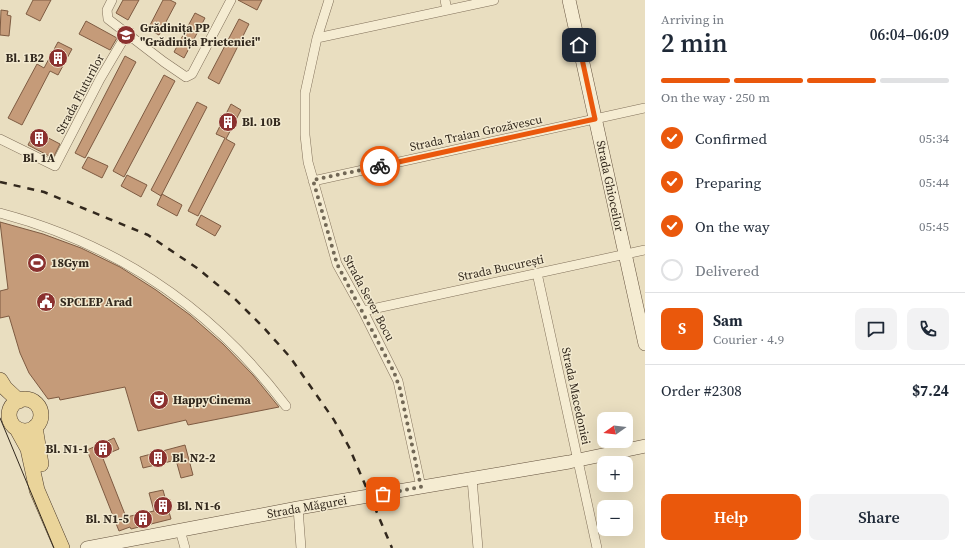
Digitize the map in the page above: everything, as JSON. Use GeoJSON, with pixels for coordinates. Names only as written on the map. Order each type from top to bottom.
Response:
{"type":"FeatureCollection","features":[{"type":"Feature","properties":{"kind":"main road"},"geometry":{"type":"LineString","coordinates":[[0,380],[5,388],[19,401]]}},
{"type":"Feature","properties":{"kind":"main road"},"geometry":{"type":"LineString","coordinates":[[0,394],[9,412],[10,420],[17,429],[28,449],[37,490],[62,548]]}},
{"type":"Feature","properties":{"kind":"main road"},"geometry":{"type":"LineString","coordinates":[[9,412],[13,405],[19,401],[30,401],[39,408],[40,420],[35,427],[27,431],[17,429]]}},
{"type":"Feature","properties":{"kind":"main road"},"geometry":{"type":"LineString","coordinates":[[35,427],[45,483],[69,548]]}},
{"type":"Feature","properties":{"kind":"street"},"geometry":{"type":"LineString","coordinates":[[112,0],[106,14],[108,19],[126,35],[184,76],[188,76],[194,70],[231,0]]}},
{"type":"Feature","properties":{"kind":"street","name":"Strada Sever Bocu"},"geometry":{"type":"LineString","coordinates":[[329,0],[317,38],[305,93],[304,115],[306,147],[313,180],[334,256],[398,381],[421,487]]}},
{"type":"Feature","properties":{"kind":"street"},"geometry":{"type":"LineString","coordinates":[[445,0],[447,10]]}},
{"type":"Feature","properties":{"kind":"street"},"geometry":{"type":"LineString","coordinates":[[317,38],[494,0]]}},
{"type":"Feature","properties":{"kind":"street","name":"Strada Ghioceilor"},"geometry":{"type":"LineString","coordinates":[[569,0],[645,344]]}},
{"type":"Feature","properties":{"kind":"street","name":"Strada Fluturilor"},"geometry":{"type":"LineString","coordinates":[[0,139],[55,166],[100,79],[126,35]]}},
{"type":"Feature","properties":{"kind":"street","name":"Strada Traian Grozăvescu"},"geometry":{"type":"LineString","coordinates":[[313,180],[645,108]]}},
{"type":"Feature","properties":{"kind":"street"},"geometry":{"type":"LineString","coordinates":[[0,213],[42,226],[99,249],[154,281],[198,313],[227,339],[251,363],[286,406]]}},
{"type":"Feature","properties":{"kind":"street","name":"Strada București"},"geometry":{"type":"LineString","coordinates":[[363,311],[645,250]]}},
{"type":"Feature","properties":{"kind":"street","name":"Strada Macedoniei"},"geometry":{"type":"LineString","coordinates":[[537,273],[597,548]]}},
{"type":"Feature","properties":{"kind":"street","name":"Strada Măgurei"},"geometry":{"type":"LineString","coordinates":[[88,548],[298,508],[578,460],[645,446]]}},
{"type":"Feature","properties":{"kind":"street"},"geometry":{"type":"LineString","coordinates":[[472,479],[478,548]]}},
{"type":"Feature","properties":{"kind":"street"},"geometry":{"type":"LineString","coordinates":[[298,508],[301,548]]}},
{"type":"Feature","properties":{"kind":"street"},"geometry":{"type":"LineString","coordinates":[[180,530],[185,548]]}},
{"type":"Feature","properties":{"kind":"building"},"geometry":{"type":"Polygon","coordinates":[[[33,0],[51,0],[40,21],[26,14],[33,0]]]}},
{"type":"Feature","properties":{"kind":"building"},"geometry":{"type":"Polygon","coordinates":[[[123,0],[139,0],[128,20],[116,13],[123,0]]]}},
{"type":"Feature","properties":{"kind":"building"},"geometry":{"type":"Polygon","coordinates":[[[163,0],[170,0],[176,3],[159,35],[148,29],[163,0]]]}},
{"type":"Feature","properties":{"kind":"building"},"geometry":{"type":"Polygon","coordinates":[[[238,0],[262,0],[257,10],[238,0]]]}},
{"type":"Feature","properties":{"kind":"building"},"geometry":{"type":"Polygon","coordinates":[[[1,10],[8,11],[7,15],[11,16],[9,36],[0,35],[1,10]]]}},
{"type":"Feature","properties":{"kind":"building"},"geometry":{"type":"Polygon","coordinates":[[[195,13],[205,18],[184,58],[174,52],[195,13]]]}},
{"type":"Feature","properties":{"kind":"building"},"geometry":{"type":"Polygon","coordinates":[[[239,19],[249,24],[219,84],[208,78],[239,19]]]}},
{"type":"Feature","properties":{"kind":"building"},"geometry":{"type":"Polygon","coordinates":[[[86,21],[117,38],[110,50],[79,34],[86,21]]]}},
{"type":"Feature","properties":{"kind":"building"},"geometry":{"type":"Polygon","coordinates":[[[58,42],[72,49],[58,75],[50,71],[22,125],[8,118],[37,64],[44,68],[58,42]]]}},
{"type":"Feature","properties":{"kind":"building"},"geometry":{"type":"Polygon","coordinates":[[[125,56],[136,62],[85,158],[75,153],[125,56]]]}},
{"type":"Feature","properties":{"kind":"building"},"geometry":{"type":"Polygon","coordinates":[[[164,75],[175,81],[124,177],[113,171],[164,75]]]}},
{"type":"Feature","properties":{"kind":"building"},"geometry":{"type":"Polygon","coordinates":[[[197,102],[207,107],[161,196],[151,190],[197,102]]]}},
{"type":"Feature","properties":{"kind":"building"},"geometry":{"type":"Polygon","coordinates":[[[231,104],[241,110],[226,139],[235,144],[198,216],[188,211],[225,138],[216,134],[231,104]]]}},
{"type":"Feature","properties":{"kind":"building","name":"Bl. 1A"},"geometry":{"type":"Polygon","coordinates":[[[35,131],[60,144],[53,158],[28,145],[35,131]]]}},
{"type":"Feature","properties":{"kind":"building"},"geometry":{"type":"Polygon","coordinates":[[[88,157],[108,166],[102,178],[82,168],[88,157]]]}},
{"type":"Feature","properties":{"kind":"building"},"geometry":{"type":"Polygon","coordinates":[[[127,175],[147,185],[141,197],[121,186],[127,175]]]}},
{"type":"Feature","properties":{"kind":"building"},"geometry":{"type":"Polygon","coordinates":[[[162,194],[182,205],[177,216],[157,205],[162,194]]]}},
{"type":"Feature","properties":{"kind":"building"},"geometry":{"type":"Polygon","coordinates":[[[201,215],[221,226],[215,236],[196,225],[201,215]]]}},
{"type":"Feature","properties":{"kind":"building"},"geometry":{"type":"Polygon","coordinates":[[[0,222],[43,234],[81,248],[120,267],[156,290],[190,315],[223,344],[253,375],[279,407],[188,425],[186,420],[138,431],[125,387],[60,400],[59,397],[48,399],[29,373],[20,353],[9,316],[0,318],[0,291],[8,289],[0,222]]]}},
{"type":"Feature","properties":{"kind":"building"},"geometry":{"type":"Polygon","coordinates":[[[114,438],[119,449],[102,456],[126,517],[154,511],[149,493],[163,490],[171,519],[131,529],[130,527],[119,531],[87,450],[114,438]]]}},
{"type":"Feature","properties":{"kind":"building"},"geometry":{"type":"Polygon","coordinates":[[[185,445],[193,475],[181,478],[176,460],[143,468],[140,457],[185,445]]]}},
{"type":"Feature","properties":{"kind":"tram line"},"geometry":{"type":"LineString","coordinates":[[0,418],[54,548]]}},
{"type":"Feature","properties":{"kind":"railway"},"geometry":{"type":"LineString","coordinates":[[0,182],[44,192],[148,235],[197,268],[235,299],[290,357],[334,420],[349,447],[392,548]]}},
{"type":"Feature","properties":{"kind":"way so far"},"geometry":{"type":"LineString","coordinates":[[380,166],[313,180],[331,248],[337,264],[394,372],[400,389],[421,487],[383,494]]}},
{"type":"Feature","properties":{"kind":"place","name":"Grădinița PP \"Grădinița Prieteniei\""},"geometry":{"type":"Point","coordinates":[126,35]}},
{"type":"Feature","properties":{"kind":"place","name":"Bl. 1B2"},"geometry":{"type":"Point","coordinates":[58,58]}},
{"type":"Feature","properties":{"kind":"place","name":"Bl. 10B"},"geometry":{"type":"Point","coordinates":[228,122]}},
{"type":"Feature","properties":{"kind":"place","name":"Bl. 1A"},"geometry":{"type":"Point","coordinates":[39,138]}},
{"type":"Feature","properties":{"kind":"place","name":"18Gym"},"geometry":{"type":"Point","coordinates":[37,263]}},
{"type":"Feature","properties":{"kind":"place","name":"SPCLEP Arad"},"geometry":{"type":"Point","coordinates":[46,302]}},
{"type":"Feature","properties":{"kind":"place","name":"HappyCinema"},"geometry":{"type":"Point","coordinates":[159,400]}},
{"type":"Feature","properties":{"kind":"place","name":"Bl. N1-1"},"geometry":{"type":"Point","coordinates":[103,449]}},
{"type":"Feature","properties":{"kind":"place","name":"Bl. N2-2"},"geometry":{"type":"Point","coordinates":[158,458]}},
{"type":"Feature","properties":{"kind":"place","name":"Bl. N1-6"},"geometry":{"type":"Point","coordinates":[163,506]}},
{"type":"Feature","properties":{"kind":"place","name":"Bl. N1-5"},"geometry":{"type":"Point","coordinates":[143,519]}},
{"type":"Feature","properties":{"kind":"route"},"geometry":{"type":"LineString","coordinates":[[380,166],[595,119],[579,45]]}}]}
